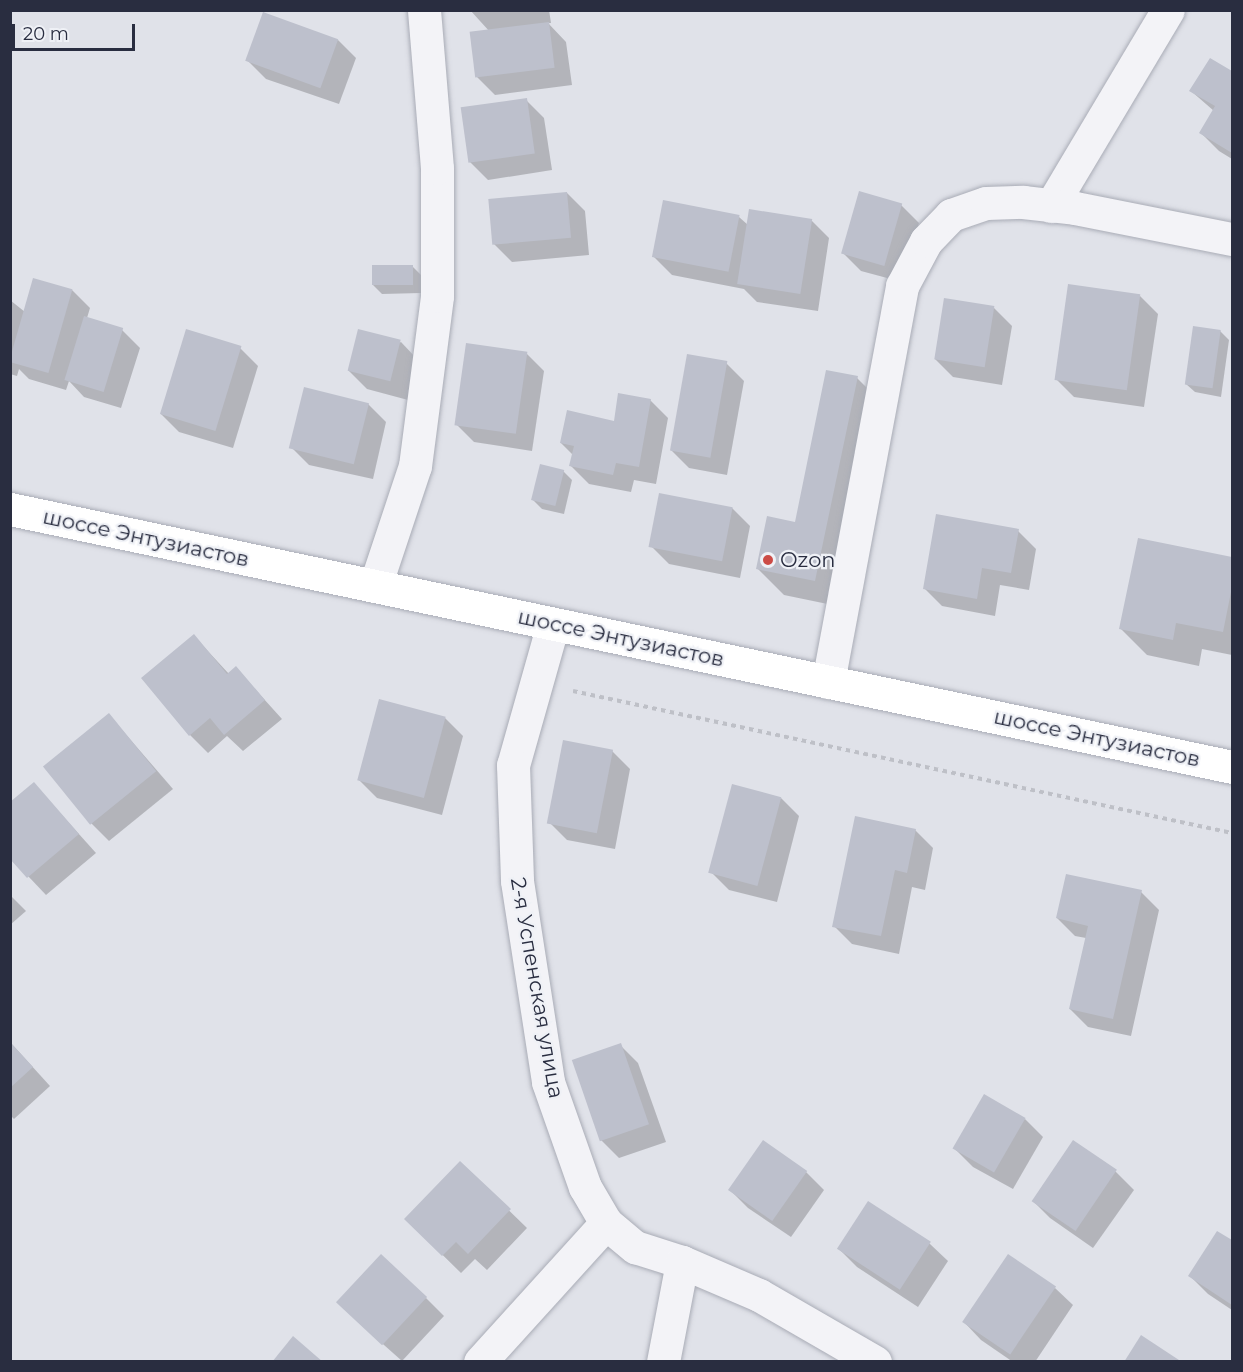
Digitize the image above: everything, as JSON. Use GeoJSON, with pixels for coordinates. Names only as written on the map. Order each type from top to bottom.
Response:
{"type":"FeatureCollection","features":[{"type":"Feature","properties":{"kind":"main road","name":"шоссе Энтузиастов"},"geometry":{"type":"LineString","coordinates":[[10,509],[1233,767]]}},
{"type":"Feature","properties":{"kind":"street"},"geometry":{"type":"LineString","coordinates":[[375,586],[415,466],[437,296],[437,168],[424,10]]}},
{"type":"Feature","properties":{"kind":"street"},"geometry":{"type":"LineString","coordinates":[[1052,206],[1168,10]]}},
{"type":"Feature","properties":{"kind":"street"},"geometry":{"type":"LineString","coordinates":[[828,682],[902,286],[926,241],[951,215],[986,203],[1023,202],[1075,208],[1233,239]]}},
{"type":"Feature","properties":{"kind":"street","name":"2-я Успенская улица"},"geometry":{"type":"LineString","coordinates":[[553,624],[513,765],[517,881],[548,1082],[585,1187],[606,1223],[635,1247],[682,1262],[759,1295],[875,1362]]}},
{"type":"Feature","properties":{"kind":"street"},"geometry":{"type":"LineString","coordinates":[[480,1362],[606,1223]]}},
{"type":"Feature","properties":{"kind":"street"},"geometry":{"type":"LineString","coordinates":[[663,1362],[682,1262]]}},
{"type":"Feature","properties":{"kind":"path"},"geometry":{"type":"LineString","coordinates":[[536,682],[1233,833]]}},
{"type":"Feature","properties":{"kind":"building"},"geometry":{"type":"Polygon","coordinates":[[[263,12],[338,39],[320,88],[245,61],[263,12]]]}},
{"type":"Feature","properties":{"kind":"building"},"geometry":{"type":"Polygon","coordinates":[[[549,22],[555,68],[475,77],[470,32],[549,22]]]}},
{"type":"Feature","properties":{"kind":"building"},"geometry":{"type":"Polygon","coordinates":[[[1210,58],[1232,71],[1232,153],[1199,133],[1215,106],[1189,91],[1210,58]]]}},
{"type":"Feature","properties":{"kind":"building"},"geometry":{"type":"Polygon","coordinates":[[[527,98],[535,153],[468,163],[461,107],[527,98]]]}},
{"type":"Feature","properties":{"kind":"building"},"geometry":{"type":"Polygon","coordinates":[[[859,191],[902,203],[884,266],[841,253],[859,191]]]}},
{"type":"Feature","properties":{"kind":"building"},"geometry":{"type":"Polygon","coordinates":[[[567,192],[571,238],[492,245],[488,199],[567,192]]]}},
{"type":"Feature","properties":{"kind":"building"},"geometry":{"type":"Polygon","coordinates":[[[663,200],[740,215],[728,272],[652,257],[663,200]]]}},
{"type":"Feature","properties":{"kind":"building"},"geometry":{"type":"Polygon","coordinates":[[[749,209],[812,219],[800,294],[737,284],[749,209]]]}},
{"type":"Feature","properties":{"kind":"building"},"geometry":{"type":"Polygon","coordinates":[[[372,265],[413,265],[413,285],[372,285],[372,265]]]}},
{"type":"Feature","properties":{"kind":"building"},"geometry":{"type":"Polygon","coordinates":[[[33,278],[72,289],[48,373],[10,362],[33,278]]]}},
{"type":"Feature","properties":{"kind":"building"},"geometry":{"type":"Polygon","coordinates":[[[1068,284],[1140,294],[1127,390],[1055,380],[1068,284]]]}},
{"type":"Feature","properties":{"kind":"building"},"geometry":{"type":"Polygon","coordinates":[[[944,298],[994,306],[985,367],[934,359],[944,298]]]}},
{"type":"Feature","properties":{"kind":"building"},"geometry":{"type":"Polygon","coordinates":[[[84,316],[123,328],[104,392],[64,380],[84,316]]]}},
{"type":"Feature","properties":{"kind":"building"},"geometry":{"type":"Polygon","coordinates":[[[1193,326],[1221,330],[1213,388],[1185,384],[1193,326]]]}},
{"type":"Feature","properties":{"kind":"building"},"geometry":{"type":"Polygon","coordinates":[[[186,329],[241,346],[215,431],[160,414],[186,329]]]}},
{"type":"Feature","properties":{"kind":"building"},"geometry":{"type":"Polygon","coordinates":[[[358,329],[401,340],[390,381],[348,371],[358,329]]]}},
{"type":"Feature","properties":{"kind":"building"},"geometry":{"type":"Polygon","coordinates":[[[466,343],[527,352],[516,434],[454,425],[466,343]]]}},
{"type":"Feature","properties":{"kind":"building"},"geometry":{"type":"Polygon","coordinates":[[[687,354],[727,361],[710,458],[670,451],[687,354]]]}},
{"type":"Feature","properties":{"kind":"building"},"geometry":{"type":"Polygon","coordinates":[[[826,370],[858,376],[815,581],[756,569],[767,516],[795,522],[826,370]]]}},
{"type":"Feature","properties":{"kind":"building"},"geometry":{"type":"Polygon","coordinates":[[[304,387],[369,403],[354,464],[289,448],[304,387]]]}},
{"type":"Feature","properties":{"kind":"building"},"geometry":{"type":"Polygon","coordinates":[[[618,393],[651,399],[639,467],[616,463],[613,475],[569,466],[574,446],[560,443],[567,410],[614,421],[618,393]]]}},
{"type":"Feature","properties":{"kind":"building"},"geometry":{"type":"Polygon","coordinates":[[[540,464],[564,470],[555,506],[531,500],[540,464]]]}},
{"type":"Feature","properties":{"kind":"building"},"geometry":{"type":"Polygon","coordinates":[[[659,493],[733,507],[722,561],[649,547],[659,493]]]}},
{"type":"Feature","properties":{"kind":"building"},"geometry":{"type":"Polygon","coordinates":[[[936,514],[1019,529],[1011,573],[982,568],[977,599],[923,589],[936,514]]]}},
{"type":"Feature","properties":{"kind":"building"},"geometry":{"type":"Polygon","coordinates":[[[1138,538],[1232,557],[1232,587],[1223,632],[1176,623],[1173,640],[1119,629],[1138,538]]]}},
{"type":"Feature","properties":{"kind":"building"},"geometry":{"type":"Polygon","coordinates":[[[194,634],[227,674],[236,666],[265,700],[224,735],[210,718],[189,736],[141,678],[194,634]]]}},
{"type":"Feature","properties":{"kind":"building"},"geometry":{"type":"Polygon","coordinates":[[[379,699],[446,717],[424,798],[357,780],[379,699]]]}},
{"type":"Feature","properties":{"kind":"building"},"geometry":{"type":"Polygon","coordinates":[[[109,713],[156,771],[90,825],[43,766],[109,713]]]}},
{"type":"Feature","properties":{"kind":"building"},"geometry":{"type":"Polygon","coordinates":[[[563,740],[613,750],[597,833],[547,823],[563,740]]]}},
{"type":"Feature","properties":{"kind":"building"},"geometry":{"type":"Polygon","coordinates":[[[34,782],[79,834],[27,878],[10,859],[10,802],[34,782]]]}},
{"type":"Feature","properties":{"kind":"building"},"geometry":{"type":"Polygon","coordinates":[[[732,784],[781,797],[757,886],[708,873],[732,784]]]}},
{"type":"Feature","properties":{"kind":"building"},"geometry":{"type":"Polygon","coordinates":[[[855,816],[916,829],[907,873],[895,870],[881,936],[832,927],[855,816]]]}},
{"type":"Feature","properties":{"kind":"building"},"geometry":{"type":"Polygon","coordinates":[[[1066,874],[1142,890],[1113,1019],[1069,1009],[1088,926],[1056,918],[1066,874]]]}},
{"type":"Feature","properties":{"kind":"building"},"geometry":{"type":"Polygon","coordinates":[[[10,1042],[33,1067],[10,1088],[10,1042]]]}},
{"type":"Feature","properties":{"kind":"building"},"geometry":{"type":"Polygon","coordinates":[[[621,1043],[649,1124],[600,1141],[572,1060],[621,1043]]]}},
{"type":"Feature","properties":{"kind":"building"},"geometry":{"type":"Polygon","coordinates":[[[984,1094],[1026,1118],[994,1173],[952,1149],[984,1094]]]}},
{"type":"Feature","properties":{"kind":"building"},"geometry":{"type":"Polygon","coordinates":[[[763,1140],[807,1171],[772,1221],[728,1190],[763,1140]]]}},
{"type":"Feature","properties":{"kind":"building"},"geometry":{"type":"Polygon","coordinates":[[[1073,1140],[1117,1170],[1076,1231],[1032,1201],[1073,1140]]]}},
{"type":"Feature","properties":{"kind":"building"},"geometry":{"type":"Polygon","coordinates":[[[460,1161],[511,1209],[468,1254],[456,1242],[442,1256],[404,1219],[460,1161]]]}},
{"type":"Feature","properties":{"kind":"building"},"geometry":{"type":"Polygon","coordinates":[[[868,1201],[931,1242],[900,1290],[837,1249],[868,1201]]]}},
{"type":"Feature","properties":{"kind":"building"},"geometry":{"type":"Polygon","coordinates":[[[1217,1231],[1232,1240],[1232,1305],[1188,1276],[1217,1231]]]}},
{"type":"Feature","properties":{"kind":"building"},"geometry":{"type":"Polygon","coordinates":[[[381,1254],[427,1297],[382,1345],[336,1302],[381,1254]]]}},
{"type":"Feature","properties":{"kind":"building"},"geometry":{"type":"Polygon","coordinates":[[[1008,1254],[1056,1286],[1010,1354],[962,1322],[1008,1254]]]}},
{"type":"Feature","properties":{"kind":"building"},"geometry":{"type":"Polygon","coordinates":[[[1141,1335],[1182,1362],[1124,1362],[1141,1335]]]}},
{"type":"Feature","properties":{"kind":"building"},"geometry":{"type":"Polygon","coordinates":[[[293,1336],[323,1362],[272,1362],[293,1336]]]}},
{"type":"Feature","properties":{"kind":"place","name":"Ozon"},"geometry":{"type":"Point","coordinates":[768,560]}}]}
